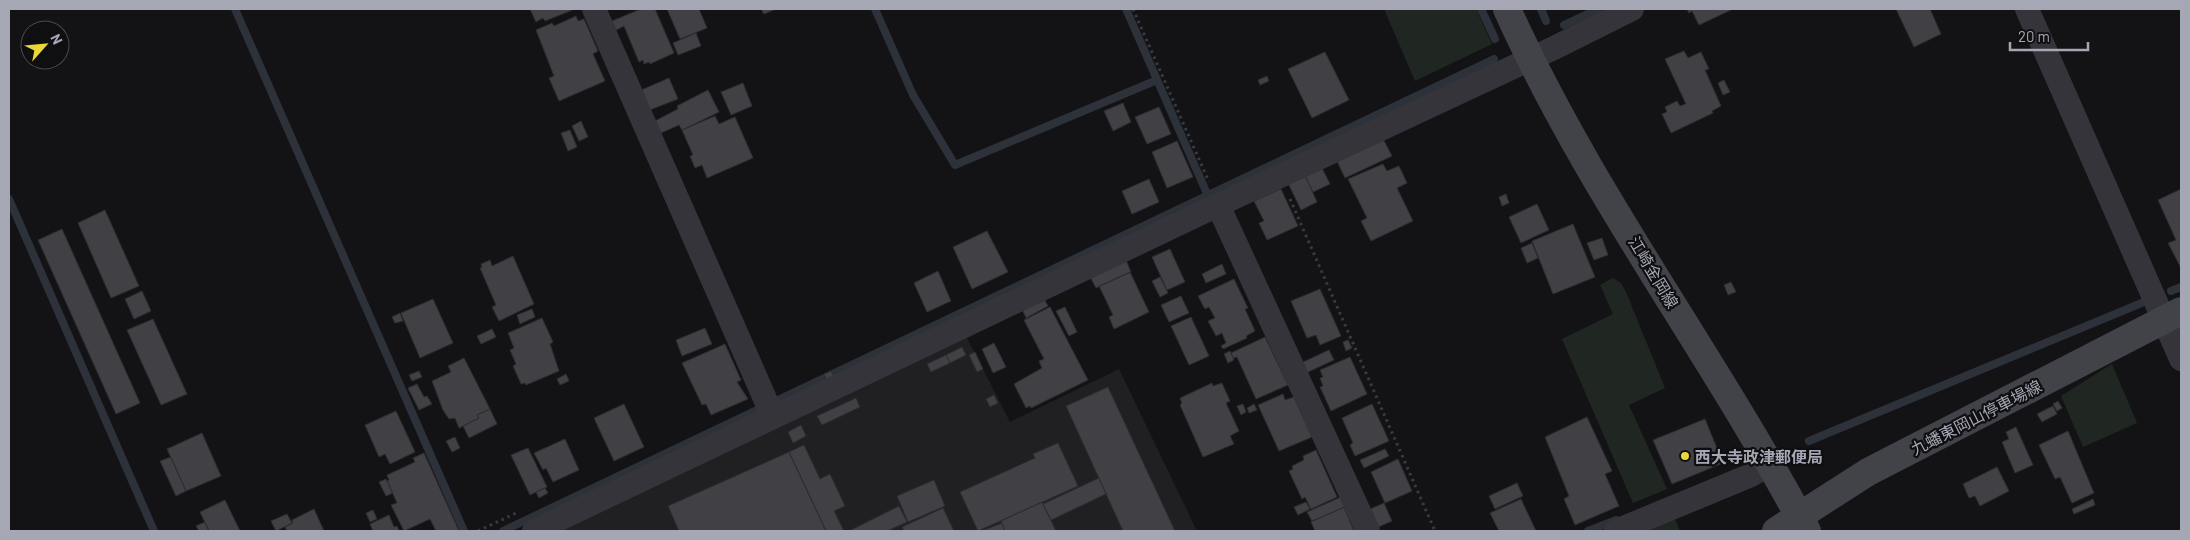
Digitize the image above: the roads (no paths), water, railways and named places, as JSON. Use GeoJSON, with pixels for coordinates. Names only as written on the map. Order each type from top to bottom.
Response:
{"type":"FeatureCollection","features":[{"type":"Feature","properties":{"kind":"main road","name":"江崎金岡線"},"geometry":{"type":"LineString","coordinates":[[1507,9],[1530,59],[1585,158],[1770,464],[1803,523]]}},
{"type":"Feature","properties":{"kind":"main road","name":"九蟠東岡山停車場線"},"geometry":{"type":"LineString","coordinates":[[1776,531],[1803,523],[1868,472],[2173,315]]}},
{"type":"Feature","properties":{"kind":"street"},"geometry":{"type":"LineString","coordinates":[[594,9],[770,409]]}},
{"type":"Feature","properties":{"kind":"street"},"geometry":{"type":"LineString","coordinates":[[534,531],[770,409],[1214,196],[1280,175],[1530,59],[1632,9]]}},
{"type":"Feature","properties":{"kind":"street"},"geometry":{"type":"LineString","coordinates":[[2027,9],[2173,315],[2181,359]]}},
{"type":"Feature","properties":{"kind":"street"},"geometry":{"type":"LineString","coordinates":[[1214,196],[1368,531]]}},
{"type":"Feature","properties":{"kind":"street"},"geometry":{"type":"LineString","coordinates":[[1616,531],[1749,476],[1770,464]]}},
{"type":"Feature","properties":{"kind":"waterway"},"geometry":{"type":"LineString","coordinates":[[235,9],[464,531]]}},
{"type":"Feature","properties":{"kind":"waterway"},"geometry":{"type":"LineString","coordinates":[[875,9],[913,95],[955,165],[1157,80]]}},
{"type":"Feature","properties":{"kind":"waterway"},"geometry":{"type":"LineString","coordinates":[[1126,9],[1208,196]]}},
{"type":"Feature","properties":{"kind":"waterway"},"geometry":{"type":"LineString","coordinates":[[1481,9],[1495,39]]}},
{"type":"Feature","properties":{"kind":"waterway"},"geometry":{"type":"LineString","coordinates":[[1541,9],[1546,21]]}},
{"type":"Feature","properties":{"kind":"waterway"},"geometry":{"type":"LineString","coordinates":[[1564,25],[1598,9]]}},
{"type":"Feature","properties":{"kind":"waterway"},"geometry":{"type":"LineString","coordinates":[[503,531],[1494,59]]}},
{"type":"Feature","properties":{"kind":"waterway"},"geometry":{"type":"LineString","coordinates":[[9,199],[154,531]]}},
{"type":"Feature","properties":{"kind":"waterway"},"geometry":{"type":"LineString","coordinates":[[2171,291],[2181,287]]}},
{"type":"Feature","properties":{"kind":"waterway"},"geometry":{"type":"LineString","coordinates":[[1809,441],[2144,302]]}},
{"type":"Feature","properties":{"kind":"waterway"},"geometry":{"type":"LineString","coordinates":[[1588,531],[1616,520]]}},
{"type":"Feature","properties":{"kind":"place","name":"西大寺政津郵便局"},"geometry":{"type":"Point","coordinates":[1685,456]}}]}
